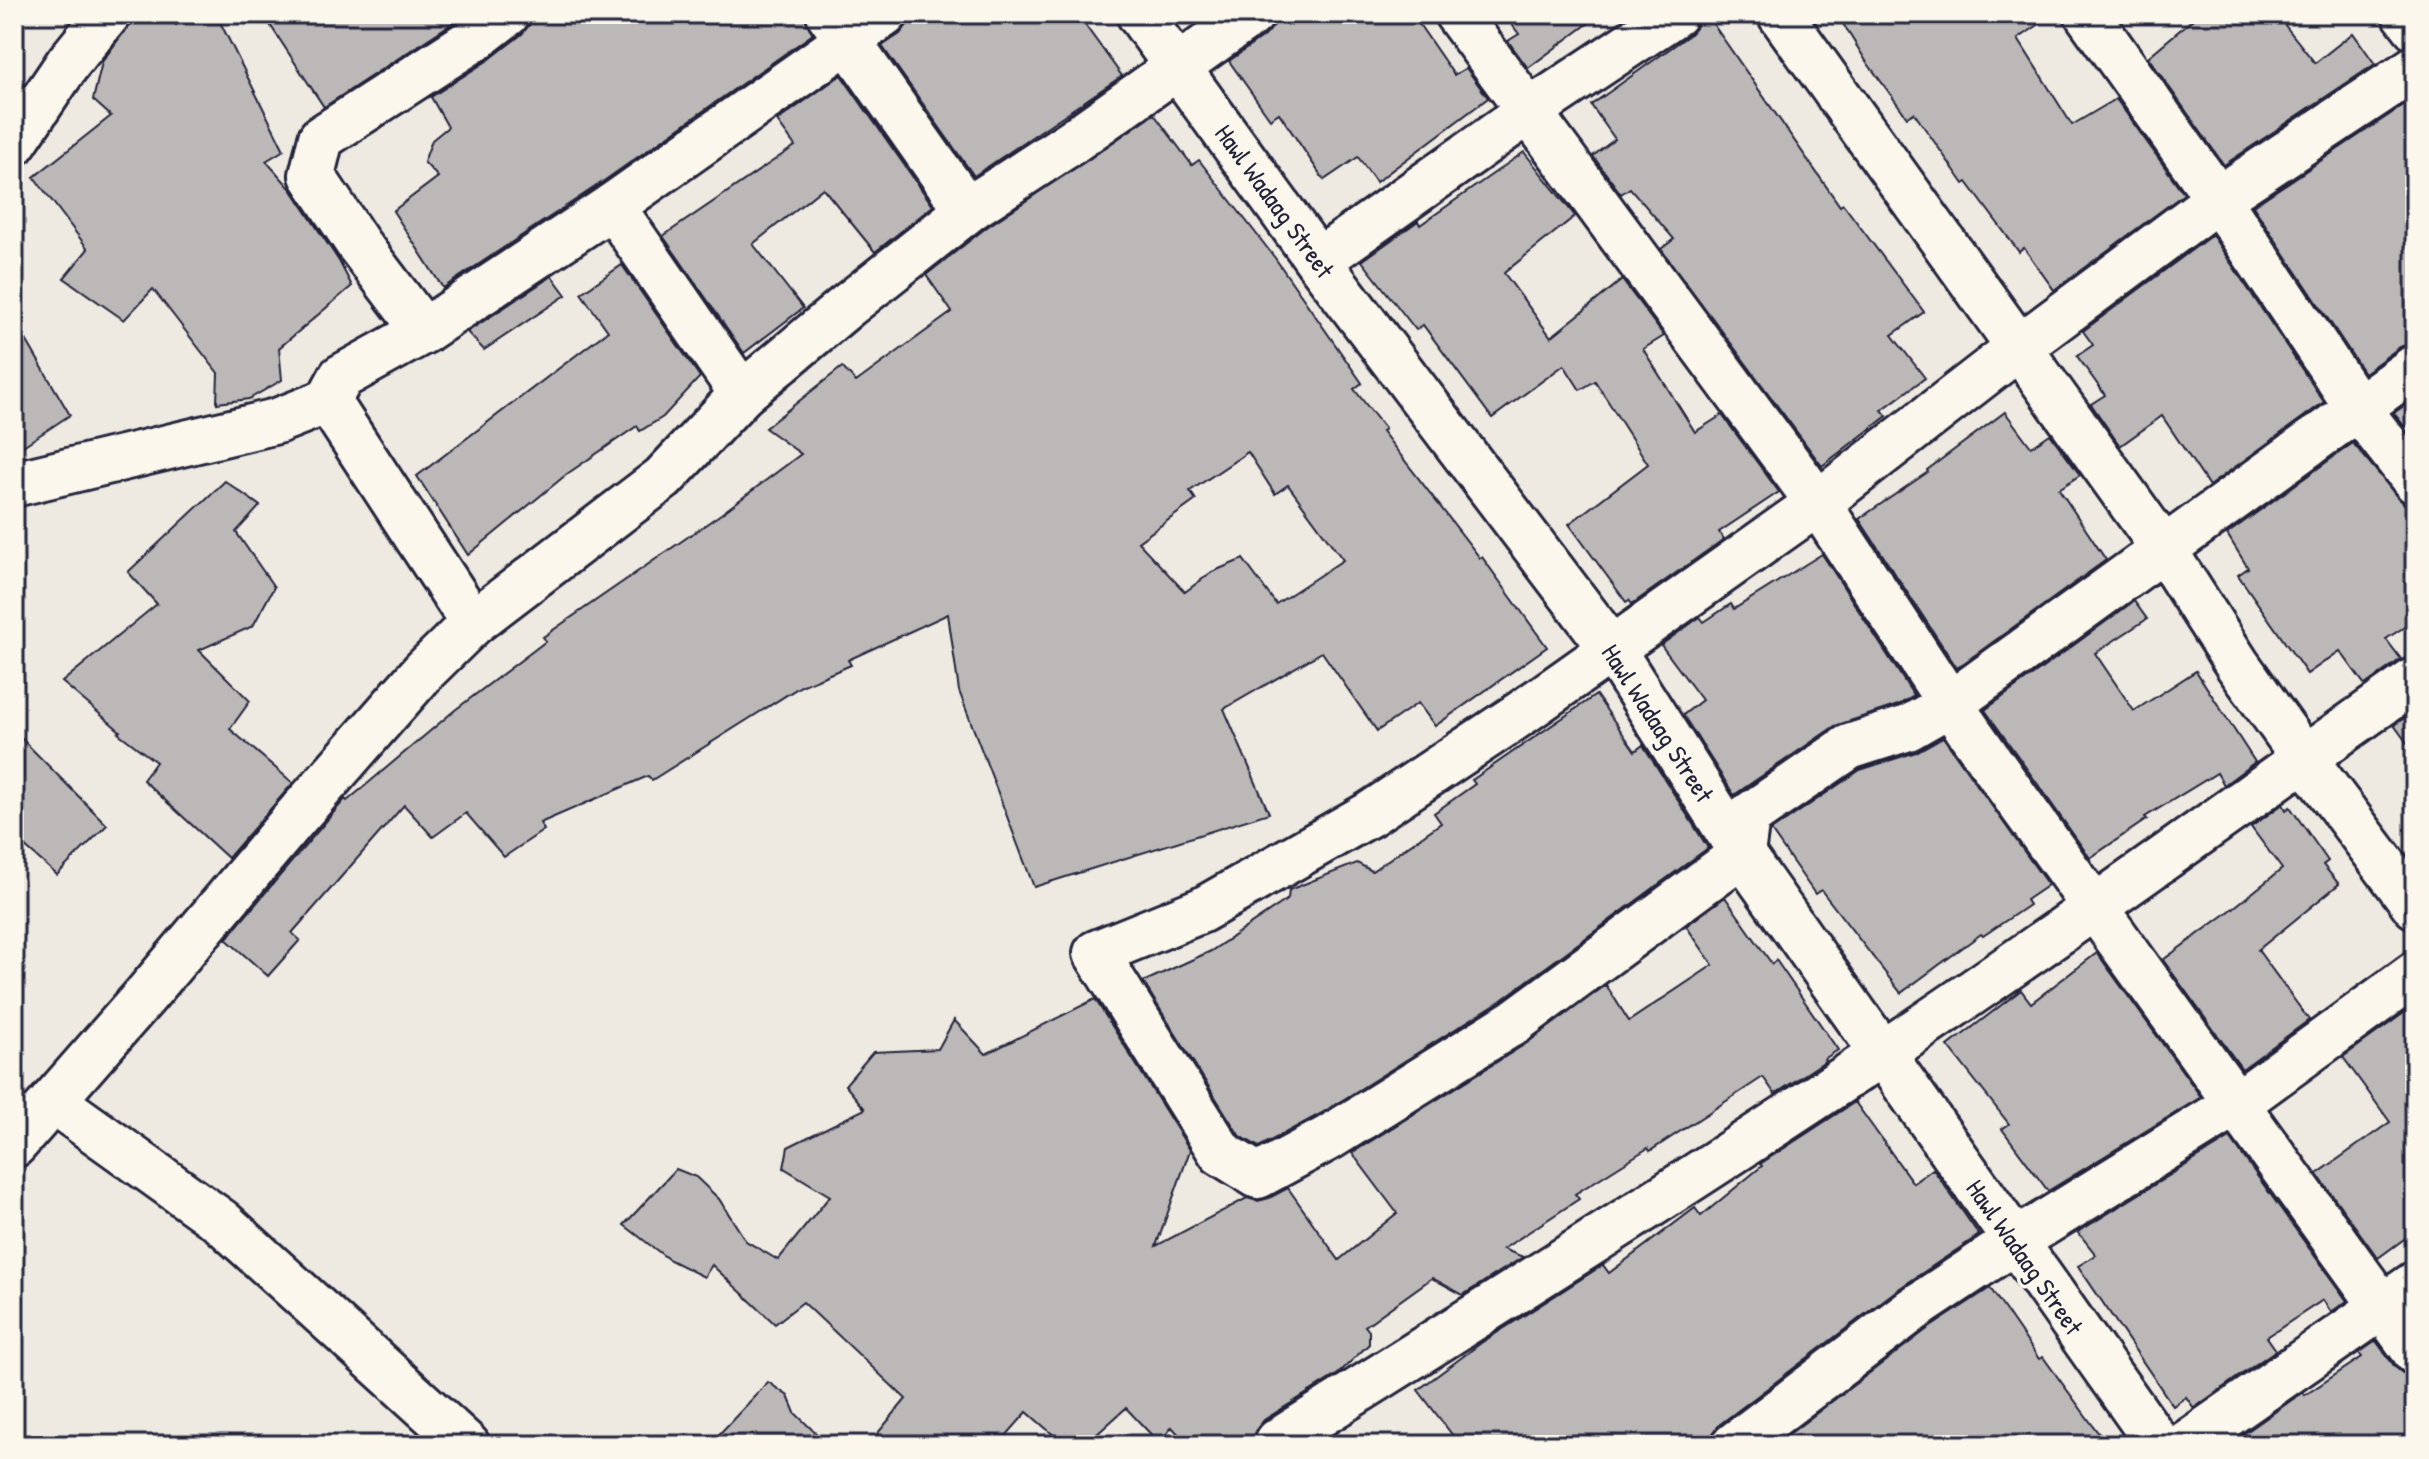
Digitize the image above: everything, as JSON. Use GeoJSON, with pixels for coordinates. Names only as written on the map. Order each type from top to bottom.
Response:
{"type":"FeatureCollection","features":[{"type":"Feature","properties":{"kind":"street"},"geometry":{"type":"LineString","coordinates":[[14,143],[68,63],[108,14]]}},
{"type":"Feature","properties":{"kind":"street"},"geometry":{"type":"LineString","coordinates":[[424,331],[358,244],[312,175],[321,138],[476,38],[507,14]]}},
{"type":"Feature","properties":{"kind":"street"},"geometry":{"type":"LineString","coordinates":[[14,484],[277,421],[328,401],[341,377],[424,331],[612,206],[839,28],[885,14]]}},
{"type":"Feature","properties":{"kind":"street","name":"Hawl Wadaag Street"},"geometry":{"type":"LineString","coordinates":[[1139,14],[1318,261],[1612,649],[1742,854],[2159,1445]]}},
{"type":"Feature","properties":{"kind":"street"},"geometry":{"type":"LineString","coordinates":[[14,1145],[424,671],[473,623],[663,478],[742,394],[972,207],[1178,68],[1252,14]]}},
{"type":"Feature","properties":{"kind":"street"},"geometry":{"type":"LineString","coordinates":[[1457,14],[1818,503],[1950,704],[2235,1105],[2399,1296],[2415,1352]]}},
{"type":"Feature","properties":{"kind":"street"},"geometry":{"type":"LineString","coordinates":[[1318,261],[1528,112],[1675,14]]}},
{"type":"Feature","properties":{"kind":"street"},"geometry":{"type":"LineString","coordinates":[[1780,14],[2163,548],[2237,664],[2415,906]]}},
{"type":"Feature","properties":{"kind":"street"},"geometry":{"type":"LineString","coordinates":[[2087,14],[2218,199],[2357,407],[2415,481]]}},
{"type":"Feature","properties":{"kind":"street"},"geometry":{"type":"LineString","coordinates":[[2405,14],[2415,27]]}},
{"type":"Feature","properties":{"kind":"street"},"geometry":{"type":"LineString","coordinates":[[839,28],[955,193],[972,207]]}},
{"type":"Feature","properties":{"kind":"street"},"geometry":{"type":"LineString","coordinates":[[2415,68],[2218,199],[1818,503],[1612,649],[1370,814],[1202,910],[1096,953],[1221,1153],[1258,1176],[1330,1137],[1514,1022],[1742,854],[1747,817],[1849,747],[1908,728],[1950,704],[2415,367]]}},
{"type":"Feature","properties":{"kind":"street"},"geometry":{"type":"LineString","coordinates":[[612,206],[742,394]]}},
{"type":"Feature","properties":{"kind":"street"},"geometry":{"type":"LineString","coordinates":[[328,401],[473,623]]}},
{"type":"Feature","properties":{"kind":"street"},"geometry":{"type":"LineString","coordinates":[[1278,1441],[1638,1215],[1883,1053],[2096,907],[2415,680]]}},
{"type":"Feature","properties":{"kind":"street"},"geometry":{"type":"LineString","coordinates":[[1734,1445],[1912,1310],[2014,1242],[2235,1105],[2415,974]]}},
{"type":"Feature","properties":{"kind":"street"},"geometry":{"type":"LineString","coordinates":[[53,1101],[222,1222],[467,1445]]}},
{"type":"Feature","properties":{"kind":"street"},"geometry":{"type":"LineString","coordinates":[[2184,1445],[2399,1296]]}},
{"type":"Feature","properties":{"kind":"building"},"geometry":{"type":"Polygon","coordinates":[[[144,14],[165,14],[176,25],[192,14],[216,14],[284,150],[266,161],[291,189],[352,286],[279,348],[282,380],[249,399],[217,403],[218,373],[153,289],[124,320],[64,278],[88,249],[34,177],[111,116],[93,100],[102,62],[131,22],[144,14]]]}},
{"type":"Feature","properties":{"kind":"building"},"geometry":{"type":"Polygon","coordinates":[[[263,14],[466,14],[324,107],[263,14]]]}},
{"type":"Feature","properties":{"kind":"building"},"geometry":{"type":"Polygon","coordinates":[[[531,14],[804,14],[813,34],[598,185],[443,288],[393,211],[438,177],[424,162],[432,140],[448,127],[431,97],[522,34],[530,24],[531,14]]]}},
{"type":"Feature","properties":{"kind":"building"},"geometry":{"type":"Polygon","coordinates":[[[910,14],[1077,14],[1122,76],[974,176],[882,46],[900,34],[910,14]]]}},
{"type":"Feature","properties":{"kind":"building"},"geometry":{"type":"Polygon","coordinates":[[[1277,14],[1412,14],[1454,75],[1466,68],[1488,98],[1376,182],[1358,157],[1324,180],[1279,113],[1270,119],[1229,61],[1267,34],[1277,14]]]}},
{"type":"Feature","properties":{"kind":"building"},"geometry":{"type":"Polygon","coordinates":[[[1504,14],[1601,14],[1528,68],[1508,41],[1519,34],[1504,14]]]}},
{"type":"Feature","properties":{"kind":"building"},"geometry":{"type":"Polygon","coordinates":[[[1700,14],[1706,14],[1840,206],[1843,204],[1924,312],[1892,335],[1925,378],[1882,410],[1887,416],[1822,466],[1661,249],[1674,239],[1630,188],[1621,194],[1593,156],[1615,139],[1591,105],[1689,35],[1697,26],[1700,14]]]}},
{"type":"Feature","properties":{"kind":"building"},"geometry":{"type":"Polygon","coordinates":[[[1837,14],[2054,14],[2018,39],[2072,125],[2116,99],[2184,194],[2054,290],[2024,248],[2019,252],[1967,182],[1964,184],[1914,113],[1907,117],[1866,61],[1837,14]]]}},
{"type":"Feature","properties":{"kind":"building"},"geometry":{"type":"Polygon","coordinates":[[[2199,14],[2276,14],[2315,63],[2353,33],[2375,64],[2224,165],[2148,57],[2199,14]]]}},
{"type":"Feature","properties":{"kind":"building"},"geometry":{"type":"Polygon","coordinates":[[[841,75],[933,206],[875,252],[823,188],[753,244],[803,308],[744,353],[663,236],[795,146],[777,121],[841,75]]]}},
{"type":"Feature","properties":{"kind":"building"},"geometry":{"type":"Polygon","coordinates":[[[2404,105],[2415,120],[2415,342],[2400,347],[2364,373],[2253,206],[2404,105]]]}},
{"type":"Feature","properties":{"kind":"building"},"geometry":{"type":"Polygon","coordinates":[[[1154,114],[1192,165],[1199,160],[1275,258],[1362,383],[1354,389],[1385,429],[1382,431],[1482,557],[1547,647],[1435,726],[1418,703],[1377,731],[1322,652],[1224,709],[1269,813],[1034,887],[959,691],[948,614],[848,660],[851,665],[801,686],[652,780],[648,776],[540,823],[544,830],[504,857],[466,813],[433,837],[404,805],[292,933],[300,940],[268,976],[226,939],[345,799],[347,801],[455,710],[546,641],[543,637],[721,514],[801,454],[765,428],[842,367],[856,382],[952,312],[926,275],[987,227],[1154,114]],[[1248,452],[1190,491],[1196,500],[1138,542],[1185,592],[1212,572],[1243,559],[1276,604],[1343,560],[1288,485],[1275,494],[1248,452]]]}},
{"type":"Feature","properties":{"kind":"building"},"geometry":{"type":"Polygon","coordinates":[[[1524,152],[1575,216],[1504,273],[1551,337],[1622,280],[1664,336],[1643,349],[1695,432],[1722,415],[1779,492],[1719,532],[1724,539],[1632,604],[1629,600],[1626,602],[1569,524],[1648,464],[1595,381],[1580,390],[1564,365],[1492,418],[1423,325],[1416,330],[1362,261],[1418,221],[1420,225],[1524,152]]]}},
{"type":"Feature","properties":{"kind":"building"},"geometry":{"type":"Polygon","coordinates":[[[2212,235],[2324,402],[2209,486],[2162,416],[2120,446],[2091,404],[2105,395],[2077,356],[2093,345],[2083,331],[2212,235]]]}},
{"type":"Feature","properties":{"kind":"building"},"geometry":{"type":"Polygon","coordinates":[[[622,265],[700,377],[663,417],[640,431],[637,426],[567,474],[468,555],[417,476],[608,331],[581,293],[622,265]]]}},
{"type":"Feature","properties":{"kind":"building"},"geometry":{"type":"Polygon","coordinates":[[[552,276],[566,295],[484,350],[467,332],[552,276]]]}},
{"type":"Feature","properties":{"kind":"building"},"geometry":{"type":"Polygon","coordinates":[[[14,319],[70,415],[14,452],[14,319]]]}},
{"type":"Feature","properties":{"kind":"building"},"geometry":{"type":"Polygon","coordinates":[[[2415,398],[2415,421],[2405,427],[2394,413],[2415,398]]]}},
{"type":"Feature","properties":{"kind":"building"},"geometry":{"type":"Polygon","coordinates":[[[2005,412],[2031,447],[2050,434],[2080,475],[2059,489],[2106,560],[1957,668],[1859,519],[1928,472],[2005,412]]]}},
{"type":"Feature","properties":{"kind":"building"},"geometry":{"type":"Polygon","coordinates":[[[2353,443],[2415,517],[2415,620],[2386,639],[2401,659],[2365,685],[2340,651],[2307,674],[2238,575],[2248,568],[2227,534],[2353,443]]]}},
{"type":"Feature","properties":{"kind":"building"},"geometry":{"type":"Polygon","coordinates":[[[225,481],[260,506],[236,532],[274,587],[253,626],[199,650],[250,701],[230,729],[293,783],[228,858],[143,780],[156,762],[118,733],[120,731],[62,682],[157,604],[128,572],[225,481]]]}},
{"type":"Feature","properties":{"kind":"building"},"geometry":{"type":"Polygon","coordinates":[[[1822,554],[1914,696],[1898,705],[1835,726],[1734,795],[1683,715],[1702,700],[1661,645],[1700,617],[1704,622],[1731,604],[1734,609],[1822,554]]]}},
{"type":"Feature","properties":{"kind":"building"},"geometry":{"type":"Polygon","coordinates":[[[2134,601],[2147,619],[2095,653],[2134,711],[2196,671],[2255,762],[2224,785],[2217,773],[2145,817],[2147,819],[2090,858],[1985,710],[2134,601]]]}},
{"type":"Feature","properties":{"kind":"building"},"geometry":{"type":"Polygon","coordinates":[[[1596,695],[1635,751],[1643,745],[1708,848],[1500,1001],[1322,1113],[1259,1147],[1239,1135],[1143,982],[1211,951],[1288,899],[1289,890],[1357,863],[1372,871],[1441,823],[1434,813],[1475,784],[1472,780],[1596,695]]]}},
{"type":"Feature","properties":{"kind":"building"},"geometry":{"type":"Polygon","coordinates":[[[2415,711],[2415,754],[2394,725],[2415,711]]]}},
{"type":"Feature","properties":{"kind":"building"},"geometry":{"type":"Polygon","coordinates":[[[14,731],[107,825],[57,875],[14,837],[14,731]]]}},
{"type":"Feature","properties":{"kind":"building"},"geometry":{"type":"Polygon","coordinates":[[[1943,737],[2048,885],[2026,900],[2029,905],[1983,936],[1981,934],[1901,993],[1821,890],[1815,894],[1771,831],[1860,770],[1916,752],[1943,737]]]}},
{"type":"Feature","properties":{"kind":"building"},"geometry":{"type":"Polygon","coordinates":[[[2283,804],[2286,810],[2290,807],[2328,861],[2323,865],[2339,884],[2258,950],[2309,1020],[2242,1069],[2163,960],[2282,869],[2251,827],[2283,804]]]}},
{"type":"Feature","properties":{"kind":"building"},"geometry":{"type":"Polygon","coordinates":[[[1725,897],[1772,964],[1776,960],[1838,1050],[1775,1094],[1763,1077],[1650,1151],[1648,1148],[1575,1194],[1579,1199],[1503,1249],[1523,1257],[1463,1295],[1432,1278],[1365,1326],[1369,1331],[1369,1344],[1338,1374],[1264,1420],[1256,1430],[1254,1445],[1188,1445],[1172,1427],[1159,1443],[1126,1408],[1085,1445],[1065,1445],[1027,1412],[998,1445],[868,1445],[906,1399],[803,1302],[775,1324],[712,1265],[704,1277],[668,1259],[624,1225],[676,1169],[696,1177],[719,1199],[746,1241],[778,1260],[830,1196],[784,1168],[788,1147],[865,1109],[845,1085],[873,1052],[938,1049],[954,1020],[986,1054],[1095,999],[1190,1150],[1156,1246],[1247,1198],[1258,1201],[1288,1188],[1339,1260],[1397,1213],[1352,1153],[1527,1043],[1606,985],[1629,1021],[1713,965],[1686,926],[1725,897]]]}},
{"type":"Feature","properties":{"kind":"building"},"geometry":{"type":"Polygon","coordinates":[[[2097,953],[2201,1097],[2048,1191],[2002,1129],[2009,1124],[1948,1046],[2021,990],[2031,1003],[2097,953]]]}},
{"type":"Feature","properties":{"kind":"building"},"geometry":{"type":"Polygon","coordinates":[[[2415,1005],[2415,1231],[2378,1258],[2317,1174],[2390,1122],[2343,1057],[2415,1005]]]}},
{"type":"Feature","properties":{"kind":"building"},"geometry":{"type":"Polygon","coordinates":[[[1855,1102],[1913,1183],[1933,1169],[1979,1235],[1897,1290],[1719,1425],[1707,1445],[1460,1445],[1418,1390],[1481,1343],[1603,1265],[1609,1273],[1695,1208],[1701,1216],[1762,1166],[1760,1164],[1855,1102]]]}},
{"type":"Feature","properties":{"kind":"building"},"geometry":{"type":"Polygon","coordinates":[[[2230,1138],[2347,1301],[2331,1312],[2323,1300],[2267,1337],[2276,1350],[2194,1408],[2186,1397],[2173,1406],[2078,1266],[2096,1255],[2078,1232],[2230,1138]]]}},
{"type":"Feature","properties":{"kind":"building"},"geometry":{"type":"Polygon","coordinates":[[[1990,1288],[2039,1359],[2043,1357],[2107,1445],[1783,1445],[1780,1441],[1926,1330],[1990,1288]]]}},
{"type":"Feature","properties":{"kind":"building"},"geometry":{"type":"Polygon","coordinates":[[[2376,1341],[2395,1367],[2415,1377],[2415,1445],[2228,1445],[2303,1392],[2305,1395],[2362,1357],[2359,1353],[2376,1341]]]}},
{"type":"Feature","properties":{"kind":"building"},"geometry":{"type":"Polygon","coordinates":[[[768,1382],[788,1396],[795,1413],[828,1445],[709,1445],[768,1382]]]}}]}
